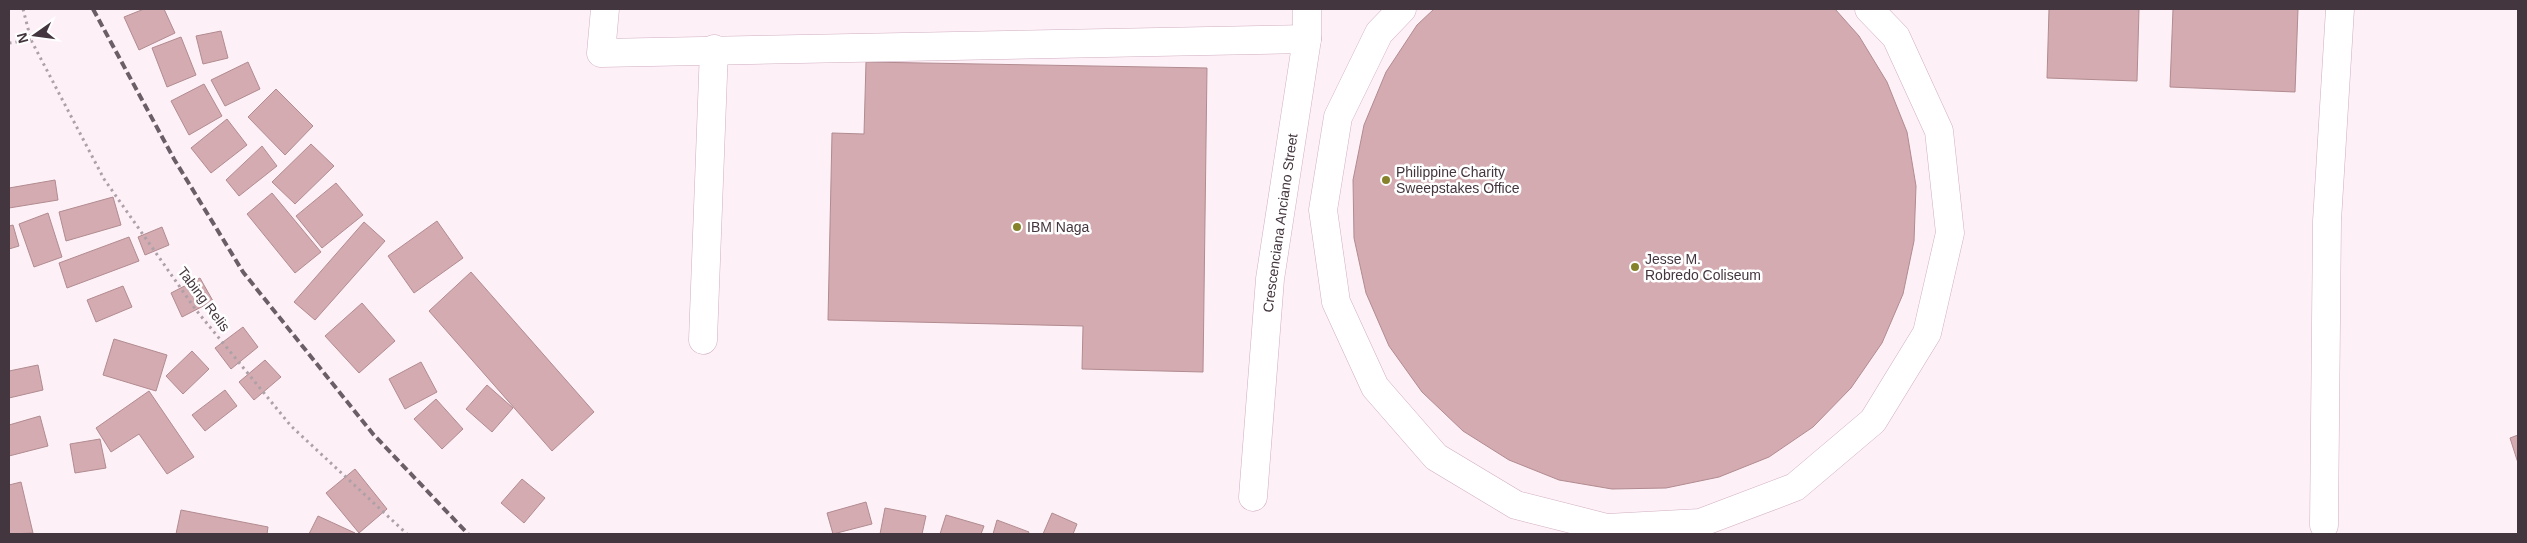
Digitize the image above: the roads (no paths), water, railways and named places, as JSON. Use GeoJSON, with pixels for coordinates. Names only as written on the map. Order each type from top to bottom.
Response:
{"type":"FeatureCollection","features":[{"type":"Feature","properties":{"kind":"street"},"geometry":{"type":"LineString","coordinates":[[605,9],[601,53],[714,49],[1308,39]]}},
{"type":"Feature","properties":{"kind":"street","name":"Crescenciana Anciano Street"},"geometry":{"type":"LineString","coordinates":[[1253,497],[1270,279],[1308,39],[1307,9]]}},
{"type":"Feature","properties":{"kind":"street"},"geometry":{"type":"LineString","coordinates":[[1402,9],[1379,33],[1338,117],[1323,210],[1336,302],[1375,387],[1436,457],[1516,505],[1607,528],[1700,523],[1795,487],[1874,421],[1927,333],[1950,233],[1939,130],[1896,37],[1869,9]]}},
{"type":"Feature","properties":{"kind":"street"},"geometry":{"type":"LineString","coordinates":[[2324,525],[2327,221],[2340,9]]}},
{"type":"Feature","properties":{"kind":"street"},"geometry":{"type":"LineString","coordinates":[[703,340],[714,49]]}},
{"type":"Feature","properties":{"kind":"railway"},"geometry":{"type":"LineString","coordinates":[[93,9],[174,159],[243,272],[373,434],[468,534]]}},
{"type":"Feature","properties":{"kind":"place","name":"Philippine Charity Sweepstakes Office"},"geometry":{"type":"Point","coordinates":[1386,180]}},
{"type":"Feature","properties":{"kind":"place","name":"IBM Naga"},"geometry":{"type":"Point","coordinates":[1017,227]}},
{"type":"Feature","properties":{"kind":"place","name":"Jesse M. Robredo Coliseum"},"geometry":{"type":"Point","coordinates":[1635,267]}}]}
